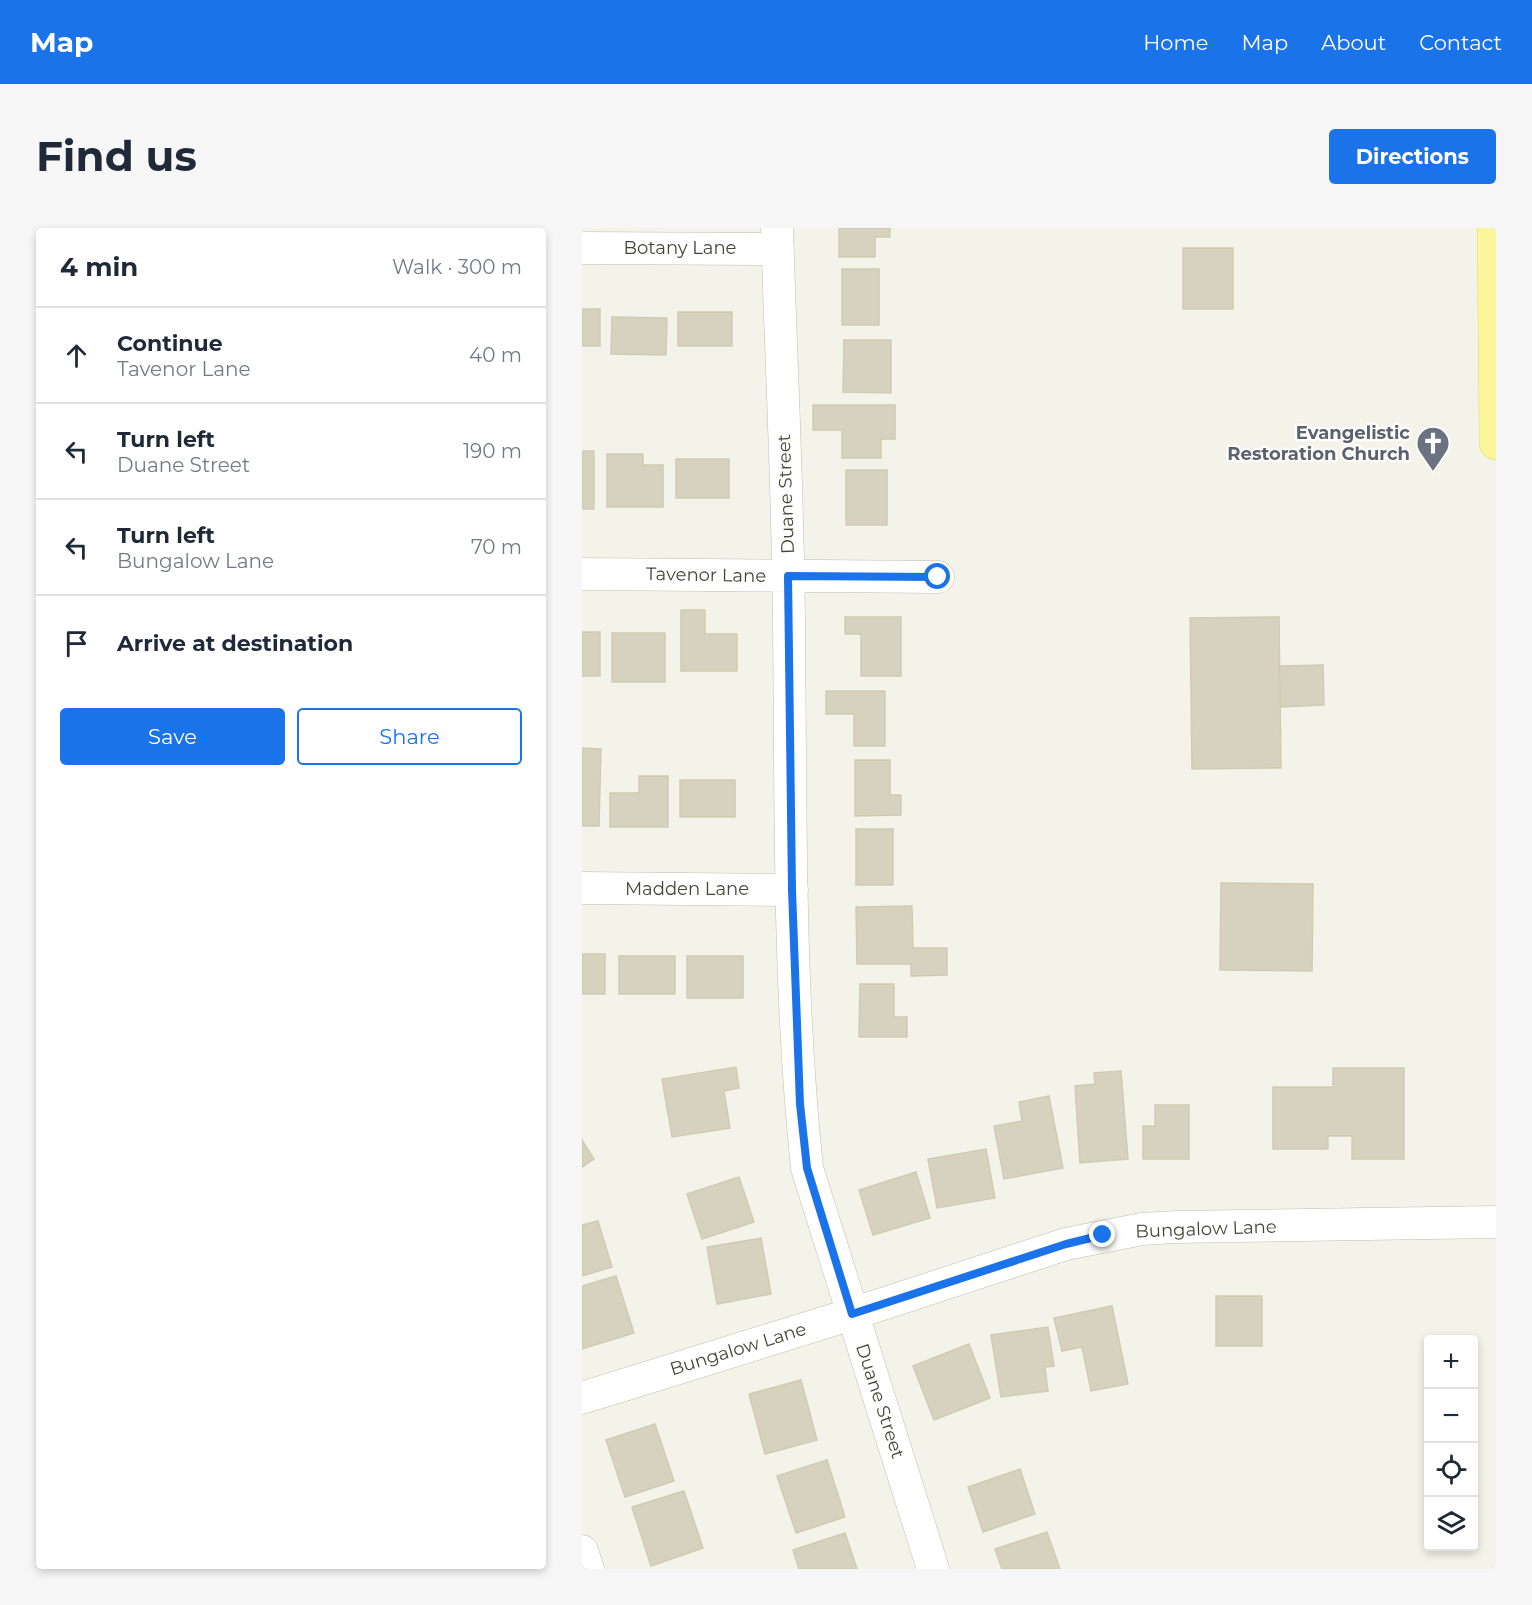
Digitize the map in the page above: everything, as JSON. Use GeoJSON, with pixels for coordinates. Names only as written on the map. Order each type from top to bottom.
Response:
{"type":"FeatureCollection","features":[{"type":"Feature","properties":{"kind":"main road"},"geometry":{"type":"LineString","coordinates":[[1494,228],[1496,443]]}},
{"type":"Feature","properties":{"kind":"street","name":"Botany Lane"},"geometry":{"type":"LineString","coordinates":[[582,248],[777,238]]}},
{"type":"Feature","properties":{"kind":"street","name":"Duane Street"},"geometry":{"type":"LineString","coordinates":[[777,238],[788,576],[792,890],[800,1104],[807,1168],[933,1569]]}},
{"type":"Feature","properties":{"kind":"street","name":"Tavenor Lane"},"geometry":{"type":"LineString","coordinates":[[582,574],[938,577]]}},
{"type":"Feature","properties":{"kind":"street","name":"Madden Lane"},"geometry":{"type":"LineString","coordinates":[[582,888],[792,890]]}},
{"type":"Feature","properties":{"kind":"street","name":"Bungalow Lane"},"geometry":{"type":"LineString","coordinates":[[582,1398],[852,1314],[1066,1244],[1142,1229],[1496,1222]]}},
{"type":"Feature","properties":{"kind":"street"},"geometry":{"type":"LineString","coordinates":[[582,1551],[588,1569]]}},
{"type":"Feature","properties":{"kind":"building"},"geometry":{"type":"Polygon","coordinates":[[[839,228],[890,228],[890,237],[875,237],[875,257],[839,257],[839,228]]]}},
{"type":"Feature","properties":{"kind":"building"},"geometry":{"type":"Polygon","coordinates":[[[1183,248],[1233,248],[1233,309],[1183,309],[1183,248]]]}},
{"type":"Feature","properties":{"kind":"building"},"geometry":{"type":"Polygon","coordinates":[[[842,269],[879,269],[879,325],[842,325],[842,269]]]}},
{"type":"Feature","properties":{"kind":"building"},"geometry":{"type":"Polygon","coordinates":[[[582,309],[600,309],[600,346],[582,346],[582,309]]]}},
{"type":"Feature","properties":{"kind":"building"},"geometry":{"type":"Polygon","coordinates":[[[678,312],[732,312],[732,346],[678,346],[678,312]]]}},
{"type":"Feature","properties":{"kind":"building"},"geometry":{"type":"Polygon","coordinates":[[[612,317],[667,318],[666,355],[611,354],[612,317]]]}},
{"type":"Feature","properties":{"kind":"building"},"geometry":{"type":"Polygon","coordinates":[[[844,340],[891,340],[891,393],[843,392],[844,340]]]}},
{"type":"Feature","properties":{"kind":"building"},"geometry":{"type":"Polygon","coordinates":[[[813,405],[895,405],[895,439],[881,439],[881,458],[842,458],[842,430],[813,430],[813,405]]]}},
{"type":"Feature","properties":{"kind":"building"},"geometry":{"type":"Polygon","coordinates":[[[582,451],[594,451],[594,509],[582,509],[582,451]]]}},
{"type":"Feature","properties":{"kind":"building"},"geometry":{"type":"Polygon","coordinates":[[[607,454],[643,454],[643,465],[663,465],[663,507],[607,507],[607,454]]]}},
{"type":"Feature","properties":{"kind":"building"},"geometry":{"type":"Polygon","coordinates":[[[676,459],[729,459],[729,498],[676,498],[676,459]]]}},
{"type":"Feature","properties":{"kind":"building"},"geometry":{"type":"Polygon","coordinates":[[[846,470],[887,470],[887,525],[846,525],[846,470]]]}},
{"type":"Feature","properties":{"kind":"building"},"geometry":{"type":"Polygon","coordinates":[[[681,610],[705,610],[705,634],[737,634],[737,671],[681,671],[681,610]]]}},
{"type":"Feature","properties":{"kind":"building"},"geometry":{"type":"Polygon","coordinates":[[[845,617],[901,617],[901,676],[861,676],[861,634],[845,634],[845,617]]]}},
{"type":"Feature","properties":{"kind":"building"},"geometry":{"type":"Polygon","coordinates":[[[1279,617],[1281,768],[1192,769],[1190,618],[1279,617]]]}},
{"type":"Feature","properties":{"kind":"building"},"geometry":{"type":"Polygon","coordinates":[[[582,632],[600,632],[600,676],[582,676],[582,632]]]}},
{"type":"Feature","properties":{"kind":"building"},"geometry":{"type":"Polygon","coordinates":[[[612,633],[665,633],[665,682],[612,682],[612,633]]]}},
{"type":"Feature","properties":{"kind":"building"},"geometry":{"type":"Polygon","coordinates":[[[1323,665],[1324,705],[1281,707],[1279,666],[1323,665]]]}},
{"type":"Feature","properties":{"kind":"building"},"geometry":{"type":"Polygon","coordinates":[[[826,691],[885,691],[885,746],[854,746],[854,714],[826,714],[826,691]]]}},
{"type":"Feature","properties":{"kind":"building"},"geometry":{"type":"Polygon","coordinates":[[[582,748],[601,749],[599,826],[582,826],[582,748]]]}},
{"type":"Feature","properties":{"kind":"building"},"geometry":{"type":"Polygon","coordinates":[[[855,760],[890,760],[890,795],[901,795],[901,815],[855,816],[855,760]]]}},
{"type":"Feature","properties":{"kind":"building"},"geometry":{"type":"Polygon","coordinates":[[[639,776],[668,776],[668,827],[610,827],[610,793],[639,793],[639,776]]]}},
{"type":"Feature","properties":{"kind":"building"},"geometry":{"type":"Polygon","coordinates":[[[680,780],[735,780],[735,817],[680,817],[680,780]]]}},
{"type":"Feature","properties":{"kind":"building"},"geometry":{"type":"Polygon","coordinates":[[[856,829],[893,829],[893,885],[856,885],[856,829]]]}},
{"type":"Feature","properties":{"kind":"building"},"geometry":{"type":"Polygon","coordinates":[[[1221,883],[1313,884],[1312,971],[1220,970],[1221,883]]]}},
{"type":"Feature","properties":{"kind":"building"},"geometry":{"type":"Polygon","coordinates":[[[912,906],[913,948],[947,948],[947,975],[911,976],[911,964],[857,964],[856,907],[912,906]]]}},
{"type":"Feature","properties":{"kind":"building"},"geometry":{"type":"Polygon","coordinates":[[[582,954],[605,954],[605,994],[582,994],[582,954]]]}},
{"type":"Feature","properties":{"kind":"building"},"geometry":{"type":"Polygon","coordinates":[[[619,956],[675,956],[675,994],[619,994],[619,956]]]}},
{"type":"Feature","properties":{"kind":"building"},"geometry":{"type":"Polygon","coordinates":[[[687,956],[743,956],[743,998],[687,998],[687,956]]]}},
{"type":"Feature","properties":{"kind":"building"},"geometry":{"type":"Polygon","coordinates":[[[860,984],[894,984],[894,1017],[907,1017],[907,1037],[859,1037],[860,984]]]}},
{"type":"Feature","properties":{"kind":"building"},"geometry":{"type":"Polygon","coordinates":[[[736,1067],[739,1088],[724,1091],[730,1128],[672,1137],[662,1079],[736,1067]]]}},
{"type":"Feature","properties":{"kind":"building"},"geometry":{"type":"Polygon","coordinates":[[[1333,1068],[1404,1068],[1404,1159],[1352,1159],[1352,1136],[1328,1136],[1328,1149],[1273,1149],[1273,1087],[1333,1087],[1333,1068]]]}},
{"type":"Feature","properties":{"kind":"building"},"geometry":{"type":"Polygon","coordinates":[[[1121,1071],[1128,1159],[1080,1163],[1075,1086],[1095,1084],[1094,1073],[1121,1071]]]}},
{"type":"Feature","properties":{"kind":"building"},"geometry":{"type":"Polygon","coordinates":[[[1049,1096],[1063,1168],[1004,1179],[994,1126],[1022,1121],[1019,1102],[1049,1096]]]}},
{"type":"Feature","properties":{"kind":"building"},"geometry":{"type":"Polygon","coordinates":[[[1155,1105],[1189,1105],[1189,1159],[1143,1159],[1143,1126],[1155,1126],[1155,1105]]]}},
{"type":"Feature","properties":{"kind":"building"},"geometry":{"type":"Polygon","coordinates":[[[582,1140],[594,1159],[582,1167],[582,1140]]]}},
{"type":"Feature","properties":{"kind":"building"},"geometry":{"type":"Polygon","coordinates":[[[986,1149],[995,1198],[937,1208],[928,1159],[986,1149]]]}},
{"type":"Feature","properties":{"kind":"building"},"geometry":{"type":"Polygon","coordinates":[[[916,1172],[930,1218],[873,1235],[859,1190],[916,1172]]]}},
{"type":"Feature","properties":{"kind":"building"},"geometry":{"type":"Polygon","coordinates":[[[739,1177],[754,1222],[702,1239],[687,1194],[739,1177]]]}},
{"type":"Feature","properties":{"kind":"building"},"geometry":{"type":"Polygon","coordinates":[[[598,1221],[612,1267],[582,1276],[582,1225],[598,1221]]]}},
{"type":"Feature","properties":{"kind":"building"},"geometry":{"type":"Polygon","coordinates":[[[761,1238],[771,1294],[717,1304],[707,1247],[761,1238]]]}},
{"type":"Feature","properties":{"kind":"building"},"geometry":{"type":"Polygon","coordinates":[[[616,1276],[634,1333],[582,1349],[582,1286],[616,1276]]]}},
{"type":"Feature","properties":{"kind":"building"},"geometry":{"type":"Polygon","coordinates":[[[1216,1296],[1262,1296],[1262,1346],[1216,1346],[1216,1296]]]}},
{"type":"Feature","properties":{"kind":"building"},"geometry":{"type":"Polygon","coordinates":[[[1112,1306],[1128,1384],[1091,1391],[1082,1347],[1062,1351],[1054,1318],[1112,1306]]]}},
{"type":"Feature","properties":{"kind":"building"},"geometry":{"type":"Polygon","coordinates":[[[1048,1327],[1054,1366],[1045,1367],[1048,1391],[1001,1397],[991,1335],[1048,1327]]]}},
{"type":"Feature","properties":{"kind":"building"},"geometry":{"type":"Polygon","coordinates":[[[969,1344],[990,1398],[934,1420],[913,1366],[969,1344]]]}},
{"type":"Feature","properties":{"kind":"building"},"geometry":{"type":"Polygon","coordinates":[[[801,1380],[817,1440],[765,1454],[749,1394],[801,1380]]]}},
{"type":"Feature","properties":{"kind":"building"},"geometry":{"type":"Polygon","coordinates":[[[655,1424],[674,1481],[625,1497],[606,1440],[655,1424]]]}},
{"type":"Feature","properties":{"kind":"building"},"geometry":{"type":"Polygon","coordinates":[[[827,1460],[845,1517],[796,1533],[777,1476],[827,1460]]]}},
{"type":"Feature","properties":{"kind":"building"},"geometry":{"type":"Polygon","coordinates":[[[1020,1469],[1035,1514],[983,1532],[968,1487],[1020,1469]]]}},
{"type":"Feature","properties":{"kind":"building"},"geometry":{"type":"Polygon","coordinates":[[[684,1491],[703,1548],[651,1566],[632,1507],[684,1491]]]}},
{"type":"Feature","properties":{"kind":"building"},"geometry":{"type":"Polygon","coordinates":[[[1047,1532],[1060,1569],[1002,1569],[995,1549],[1047,1532]]]}},
{"type":"Feature","properties":{"kind":"building"},"geometry":{"type":"Polygon","coordinates":[[[845,1533],[857,1569],[799,1569],[793,1550],[845,1533]]]}},
{"type":"Feature","properties":{"kind":"place","name":"Evangelistic Restoration Church"},"geometry":{"type":"Point","coordinates":[1433,472]}},
{"type":"Feature","properties":{"kind":"route"},"geometry":{"type":"LineString","coordinates":[[938,577],[788,576],[792,890],[800,1104],[807,1168],[852,1314],[1066,1244],[1103,1235]]}}]}
